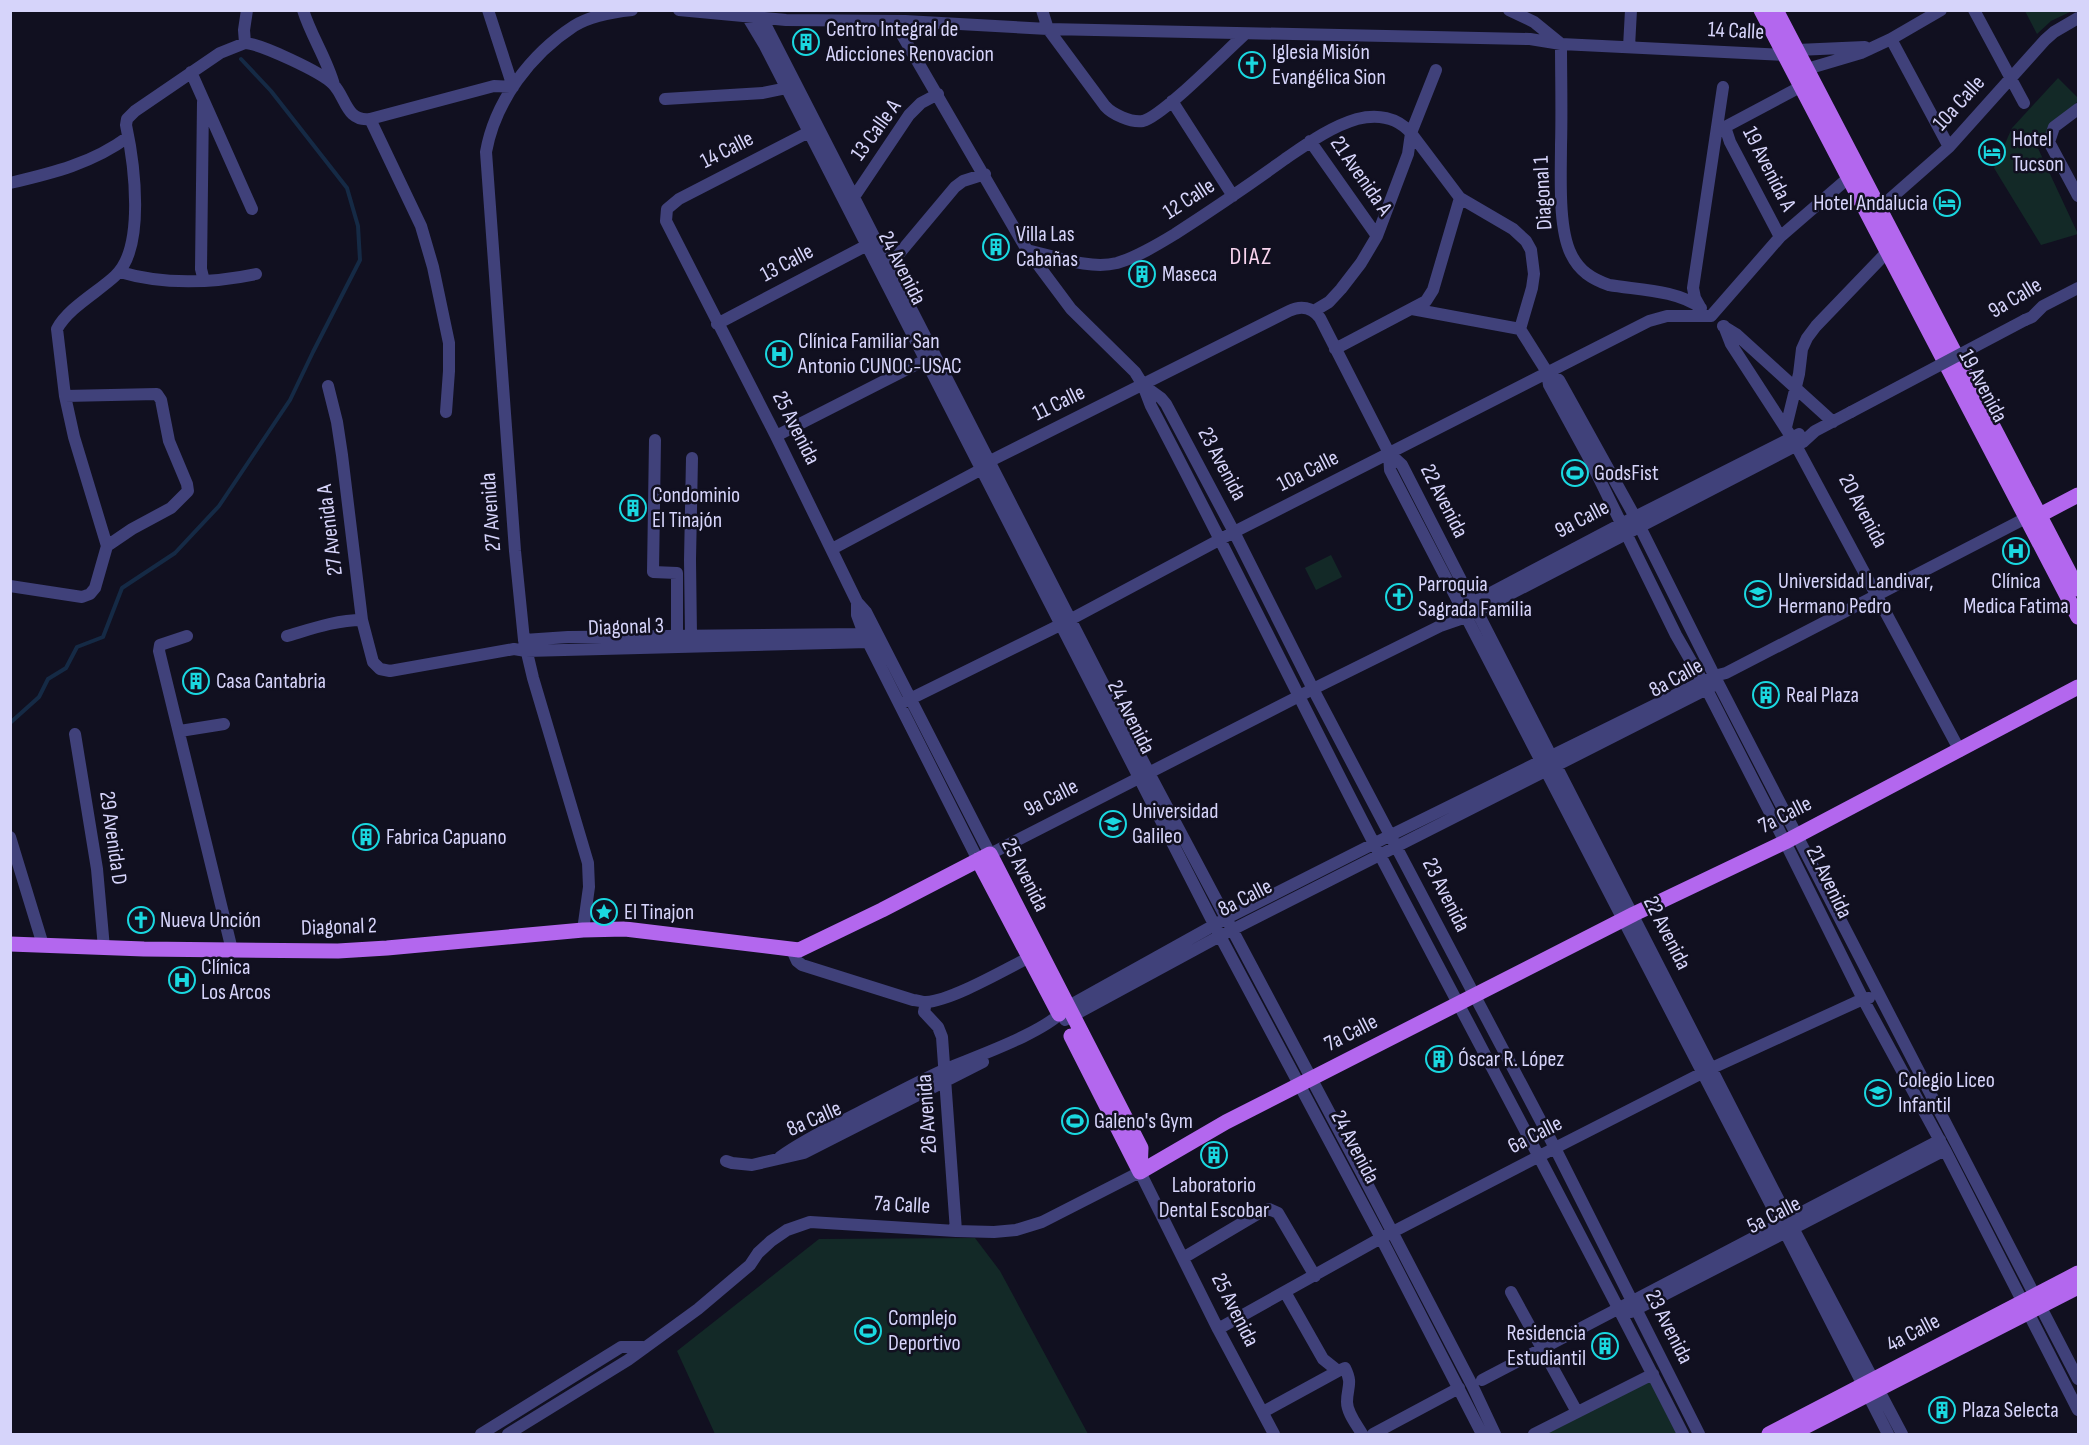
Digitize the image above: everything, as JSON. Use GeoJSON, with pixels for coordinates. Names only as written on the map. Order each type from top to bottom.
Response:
{"type":"FeatureCollection","features":[{"type":"Feature","properties":{"kind":"main road","name":"19 Avenida"},"geometry":{"type":"LineString","coordinates":[[1761,10],[1791,53],[1807,69],[1854,173]]}},
{"type":"Feature","properties":{"kind":"main road","name":"19 Avenida"},"geometry":{"type":"LineString","coordinates":[[1776,10],[1802,86],[1875,212],[2033,517],[2079,617]]}},
{"type":"Feature","properties":{"kind":"main road","name":"19 Avenida"},"geometry":{"type":"LineString","coordinates":[[1875,212],[1888,251],[2033,517],[2079,589]]}},
{"type":"Feature","properties":{"kind":"main road","name":"8a Calle"},"geometry":{"type":"LineString","coordinates":[[2033,517],[2079,495]]}},
{"type":"Feature","properties":{"kind":"main road","name":"7a Calle"},"geometry":{"type":"LineString","coordinates":[[1140,1172],[1226,1122],[1629,917],[1792,838],[2079,687]]}},
{"type":"Feature","properties":{"kind":"main road","name":"9a Calle"},"geometry":{"type":"LineString","coordinates":[[669,934],[799,950],[816,944],[984,857]]}},
{"type":"Feature","properties":{"kind":"main road","name":"25 Avenida"},"geometry":{"type":"LineString","coordinates":[[984,857],[1030,957],[1066,1015]]}},
{"type":"Feature","properties":{"kind":"main road","name":"25 Avenida"},"geometry":{"type":"LineString","coordinates":[[984,857],[1066,1015],[1141,1148],[1140,1172]]}},
{"type":"Feature","properties":{"kind":"main road","name":"Diagonal 2"},"geometry":{"type":"LineString","coordinates":[[10,944],[291,951],[387,948],[583,930],[625,929],[669,934]]}},
{"type":"Feature","properties":{"kind":"main road","name":"4a Calle"},"geometry":{"type":"LineString","coordinates":[[1791,1434],[1870,1388],[2032,1304],[2079,1273]]}},
{"type":"Feature","properties":{"kind":"main road","name":"4a Calle"},"geometry":{"type":"LineString","coordinates":[[2032,1304],[2079,1287]]}},
{"type":"Feature","properties":{"kind":"main road","name":"4a Calle"},"geometry":{"type":"LineString","coordinates":[[1769,1434],[1870,1388]]}},
{"type":"Feature","properties":{"kind":"street"},"geometry":{"type":"LineString","coordinates":[[245,44],[244,30],[247,10]]}},
{"type":"Feature","properties":{"kind":"street"},"geometry":{"type":"LineString","coordinates":[[303,10],[334,85],[355,117],[360,119],[370,119],[494,86],[513,87]]}},
{"type":"Feature","properties":{"kind":"street"},"geometry":{"type":"LineString","coordinates":[[488,10],[513,87]]}},
{"type":"Feature","properties":{"kind":"street"},"geometry":{"type":"LineString","coordinates":[[513,87],[541,54],[575,25],[595,17],[632,10]]}},
{"type":"Feature","properties":{"kind":"street","name":"14 Calle"},"geometry":{"type":"LineString","coordinates":[[679,10],[762,18],[785,15],[901,18],[1048,29],[1530,39],[1561,44],[1791,53],[1872,47]]}},
{"type":"Feature","properties":{"kind":"street"},"geometry":{"type":"LineString","coordinates":[[1042,10],[1048,29],[1105,106],[1126,118],[1143,120],[1173,101],[1245,34]]}},
{"type":"Feature","properties":{"kind":"street"},"geometry":{"type":"LineString","coordinates":[[1509,10],[1534,22],[1561,44]]}},
{"type":"Feature","properties":{"kind":"street"},"geometry":{"type":"LineString","coordinates":[[1629,47],[1631,10]]}},
{"type":"Feature","properties":{"kind":"street","name":"14 Calle"},"geometry":{"type":"LineString","coordinates":[[1807,69],[1849,57],[1891,39],[1941,10]]}},
{"type":"Feature","properties":{"kind":"street"},"geometry":{"type":"LineString","coordinates":[[1974,10],[2024,103]]}},
{"type":"Feature","properties":{"kind":"street","name":"24 Avenida"},"geometry":{"type":"LineString","coordinates":[[747,16],[884,267],[1067,622],[1144,775],[1217,930],[1305,1082],[1386,1236],[1472,1386],[1495,1434]]}},
{"type":"Feature","properties":{"kind":"street","name":"24 Avenida"},"geometry":{"type":"LineString","coordinates":[[762,18],[854,197],[871,243]]}},
{"type":"Feature","properties":{"kind":"street","name":"23 Avenida"},"geometry":{"type":"LineString","coordinates":[[901,18],[938,94],[1027,250],[1071,309],[1135,372],[1143,385],[1151,406],[1377,849],[1540,1156],[1683,1434]]}},
{"type":"Feature","properties":{"kind":"street","name":"10a Calle"},"geometry":{"type":"LineString","coordinates":[[1875,212],[1949,147],[2045,40],[2079,18]]}},
{"type":"Feature","properties":{"kind":"street"},"geometry":{"type":"LineString","coordinates":[[1891,39],[1949,147]]}},
{"type":"Feature","properties":{"kind":"street"},"geometry":{"type":"LineString","coordinates":[[10,586],[82,597],[90,594],[95,588],[107,546],[74,437],[65,396],[58,326],[80,304],[120,272],[129,250],[135,220],[136,198],[127,119],[220,53],[245,44],[257,45],[322,76],[334,85]]}},
{"type":"Feature","properties":{"kind":"street","name":"Diagonal 1"},"geometry":{"type":"LineString","coordinates":[[1561,44],[1562,207],[1565,233],[1571,254],[1586,274],[1598,281],[1609,285],[1685,298],[1706,312]]}},
{"type":"Feature","properties":{"kind":"street","name":"11 Calle"},"geometry":{"type":"LineString","coordinates":[[832,549],[986,465],[1289,311],[1299,307],[1312,310],[1329,302],[1361,263],[1377,236],[1408,154],[1411,133],[1436,70]]}},
{"type":"Feature","properties":{"kind":"street"},"geometry":{"type":"LineString","coordinates":[[191,72],[252,209]]}},
{"type":"Feature","properties":{"kind":"street"},"geometry":{"type":"LineString","coordinates":[[1721,127],[1802,86]]}},
{"type":"Feature","properties":{"kind":"street","name":"27 Avenida"},"geometry":{"type":"LineString","coordinates":[[513,87],[503,100],[488,138],[486,172],[515,551],[525,645],[588,863],[589,887],[583,930]]}},
{"type":"Feature","properties":{"kind":"street"},"geometry":{"type":"LineString","coordinates":[[1723,87],[1721,127],[1694,288],[1695,298],[1706,312],[1780,237],[1854,173]]}},
{"type":"Feature","properties":{"kind":"street"},"geometry":{"type":"LineString","coordinates":[[665,99],[763,93],[787,88]]}},
{"type":"Feature","properties":{"kind":"street","name":"13 Calle A"},"geometry":{"type":"LineString","coordinates":[[854,197],[909,115],[921,103],[938,94]]}},
{"type":"Feature","properties":{"kind":"street"},"geometry":{"type":"LineString","coordinates":[[1173,101],[1233,195]]}},
{"type":"Feature","properties":{"kind":"street"},"geometry":{"type":"LineString","coordinates":[[203,102],[201,269],[204,281]]}},
{"type":"Feature","properties":{"kind":"street"},"geometry":{"type":"LineString","coordinates":[[2079,109],[2060,122],[2052,132],[2049,142],[2079,196]]}},
{"type":"Feature","properties":{"kind":"street","name":"12 Calle"},"geometry":{"type":"LineString","coordinates":[[1027,250],[1091,264],[1117,263],[1163,241],[1310,141],[1334,128],[1359,119],[1388,118],[1405,126],[1411,133]]}},
{"type":"Feature","properties":{"kind":"street"},"geometry":{"type":"LineString","coordinates":[[370,119],[421,226],[433,267],[449,343],[446,412]]}},
{"type":"Feature","properties":{"kind":"street","name":"19 Avenida A"},"geometry":{"type":"LineString","coordinates":[[1721,127],[1780,237]]}},
{"type":"Feature","properties":{"kind":"street","name":"14 Calle"},"geometry":{"type":"LineString","coordinates":[[667,209],[679,198],[809,132]]}},
{"type":"Feature","properties":{"kind":"street"},"geometry":{"type":"LineString","coordinates":[[1411,133],[1460,198],[1513,229],[1526,241],[1531,250],[1534,274],[1520,329],[1412,309]]}},
{"type":"Feature","properties":{"kind":"street"},"geometry":{"type":"LineString","coordinates":[[10,183],[47,174],[97,157],[128,136]]}},
{"type":"Feature","properties":{"kind":"street","name":"21 Avenida A"},"geometry":{"type":"LineString","coordinates":[[1310,141],[1377,236]]}},
{"type":"Feature","properties":{"kind":"street"},"geometry":{"type":"LineString","coordinates":[[884,267],[955,187],[963,181],[985,174]]}},
{"type":"Feature","properties":{"kind":"street"},"geometry":{"type":"LineString","coordinates":[[1335,349],[1426,301],[1432,290],[1460,198]]}},
{"type":"Feature","properties":{"kind":"street","name":"25 Avenida"},"geometry":{"type":"LineString","coordinates":[[667,209],[668,226],[776,436],[856,602],[866,612],[871,635],[984,857]]}},
{"type":"Feature","properties":{"kind":"street","name":"13 Calle"},"geometry":{"type":"LineString","coordinates":[[717,324],[871,243]]}},
{"type":"Feature","properties":{"kind":"street"},"geometry":{"type":"LineString","coordinates":[[1795,437],[1796,389],[1802,349],[1807,338],[1888,251]]}},
{"type":"Feature","properties":{"kind":"street"},"geometry":{"type":"LineString","coordinates":[[120,272],[163,279],[204,281],[256,274]]}},
{"type":"Feature","properties":{"kind":"street","name":"9a Calle"},"geometry":{"type":"LineString","coordinates":[[984,857],[1440,626],[1795,437],[1833,422],[2028,319],[2043,306],[2079,288]]}},
{"type":"Feature","properties":{"kind":"street"},"geometry":{"type":"LineString","coordinates":[[2028,319],[2079,296]]}},
{"type":"Feature","properties":{"kind":"street","name":"22 Avenida"},"geometry":{"type":"LineString","coordinates":[[1312,310],[1320,318],[1389,453],[1390,470],[1469,610],[1629,917],[1870,1388],[1888,1434]]}},
{"type":"Feature","properties":{"kind":"street","name":"10a Calle"},"geometry":{"type":"LineString","coordinates":[[905,702],[1067,622],[1234,532],[1658,318],[1706,312]]}},
{"type":"Feature","properties":{"kind":"street","name":"20 Avenida"},"geometry":{"type":"LineString","coordinates":[[1706,312],[1736,334],[1833,422]]}},
{"type":"Feature","properties":{"kind":"street","name":"20 Avenida"},"geometry":{"type":"LineString","coordinates":[[1724,326],[1731,344],[1743,363],[1795,437],[1963,749]]}},
{"type":"Feature","properties":{"kind":"street","name":"21 Avenida"},"geometry":{"type":"LineString","coordinates":[[1520,329],[1548,372],[1559,380],[1638,522],[1713,681],[1792,838],[1880,997],[2032,1304],[2079,1410]]}},
{"type":"Feature","properties":{"kind":"street"},"geometry":{"type":"LineString","coordinates":[[776,436],[930,357]]}},
{"type":"Feature","properties":{"kind":"street","name":"21 Avenida"},"geometry":{"type":"LineString","coordinates":[[1548,372],[1549,385],[1591,462],[1676,635],[1713,681]]}},
{"type":"Feature","properties":{"kind":"street","name":"23 Avenida"},"geometry":{"type":"LineString","coordinates":[[1143,385],[1166,404],[1234,532],[1313,689],[1555,1148],[1699,1434]]}},
{"type":"Feature","properties":{"kind":"street","name":"27 Avenida A"},"geometry":{"type":"LineString","coordinates":[[328,386],[342,454],[362,620],[373,662],[377,668]]}},
{"type":"Feature","properties":{"kind":"street"},"geometry":{"type":"LineString","coordinates":[[65,396],[157,394],[169,441],[189,491],[171,508],[132,529],[107,546]]}},
{"type":"Feature","properties":{"kind":"street"},"geometry":{"type":"LineString","coordinates":[[655,440],[653,572],[677,573],[677,636]]}},
{"type":"Feature","properties":{"kind":"street"},"geometry":{"type":"LineString","coordinates":[[691,636],[689,619],[692,458]]}},
{"type":"Feature","properties":{"kind":"street","name":"8a Calle"},"geometry":{"type":"LineString","coordinates":[[726,1161],[752,1165],[780,1157],[801,1142],[854,1121],[1066,1015],[1217,930],[1713,681],[1879,593],[2033,517]]}},
{"type":"Feature","properties":{"kind":"street"},"geometry":{"type":"LineString","coordinates":[[287,636],[333,623],[362,620]]}},
{"type":"Feature","properties":{"kind":"street","name":"Diagonal 3"},"geometry":{"type":"LineString","coordinates":[[525,645],[871,635]]}},
{"type":"Feature","properties":{"kind":"street","name":"Diagonal 3"},"geometry":{"type":"LineString","coordinates":[[377,668],[390,671],[568,637],[871,635]]}},
{"type":"Feature","properties":{"kind":"street"},"geometry":{"type":"LineString","coordinates":[[187,636],[159,647],[159,651],[232,950]]}},
{"type":"Feature","properties":{"kind":"street"},"geometry":{"type":"LineString","coordinates":[[180,731],[224,724]]}},
{"type":"Feature","properties":{"kind":"street","name":"29 Avenida D"},"geometry":{"type":"LineString","coordinates":[[75,734],[97,869],[104,948]]}},
{"type":"Feature","properties":{"kind":"street","name":"24 Avenida"},"geometry":{"type":"LineString","coordinates":[[1144,775],[1230,924],[1305,1082]]}},
{"type":"Feature","properties":{"kind":"street"},"geometry":{"type":"LineString","coordinates":[[10,837],[43,945]]}},
{"type":"Feature","properties":{"kind":"street","name":"21 Avenida"},"geometry":{"type":"LineString","coordinates":[[1792,838],[1863,999],[2032,1304],[2079,1379]]}},
{"type":"Feature","properties":{"kind":"street"},"geometry":{"type":"LineString","coordinates":[[792,950],[802,965],[912,1000],[926,1002],[953,994],[1030,957]]}},
{"type":"Feature","properties":{"kind":"street","name":"6a Calle"},"geometry":{"type":"LineString","coordinates":[[1218,1329],[1386,1236],[1707,1070],[1863,999],[1880,997]]}},
{"type":"Feature","properties":{"kind":"street","name":"26 Avenida"},"geometry":{"type":"LineString","coordinates":[[926,1002],[924,1012],[940,1031],[956,1231]]}},
{"type":"Feature","properties":{"kind":"street","name":"5a Calle"},"geometry":{"type":"LineString","coordinates":[[1482,1380],[1620,1313],[1942,1145]]}},
{"type":"Feature","properties":{"kind":"street","name":"25 Avenida"},"geometry":{"type":"LineString","coordinates":[[1140,1172],[1218,1329],[1274,1434]]}},
{"type":"Feature","properties":{"kind":"street","name":"7a Calle"},"geometry":{"type":"LineString","coordinates":[[508,1434],[628,1360],[698,1309],[744,1270],[771,1241],[788,1230],[810,1222],[956,1231],[1016,1230],[1042,1222],[1140,1172]]}},
{"type":"Feature","properties":{"kind":"street"},"geometry":{"type":"LineString","coordinates":[[1183,1257],[1269,1209],[1278,1213],[1315,1276]]}},
{"type":"Feature","properties":{"kind":"street","name":"24 Avenida"},"geometry":{"type":"LineString","coordinates":[[1386,1236],[1482,1434]]}},
{"type":"Feature","properties":{"kind":"street"},"geometry":{"type":"LineString","coordinates":[[1285,1292],[1323,1359],[1338,1371]]}},
{"type":"Feature","properties":{"kind":"street"},"geometry":{"type":"LineString","coordinates":[[1511,1292],[1577,1412]]}},
{"type":"Feature","properties":{"kind":"street","name":"7a Calle"},"geometry":{"type":"LineString","coordinates":[[481,1434],[621,1347],[643,1347]]}},
{"type":"Feature","properties":{"kind":"street"},"geometry":{"type":"LineString","coordinates":[[1263,1412],[1345,1368],[1350,1385],[1347,1404],[1362,1434]]}},
{"type":"Feature","properties":{"kind":"street"},"geometry":{"type":"LineString","coordinates":[[1534,1434],[1653,1374]]}},
{"type":"Feature","properties":{"kind":"street"},"geometry":{"type":"LineString","coordinates":[[1372,1434],[1394,1429],[1459,1388]]}},
{"type":"Feature","properties":{"kind":"street","name":"22 Avenida"},"geometry":{"type":"LineString","coordinates":[[1870,1388],[1902,1434]]}},
{"type":"Feature","properties":{"kind":"green space"},"geometry":{"type":"Polygon","coordinates":[[[2025,11],[2072,11],[2051,21],[2037,34],[2025,11]]]}},
{"type":"Feature","properties":{"kind":"green space"},"geometry":{"type":"Polygon","coordinates":[[[2058,78],[2078,98],[2078,101],[2036,144],[2078,234],[2041,245],[1994,168],[2012,128],[2058,78]]]}},
{"type":"Feature","properties":{"kind":"green space"},"geometry":{"type":"Polygon","coordinates":[[[1331,555],[1342,577],[1316,590],[1305,568],[1331,555]]]}},
{"type":"Feature","properties":{"kind":"green space","name":"Complejo Deportivo"},"geometry":{"type":"Polygon","coordinates":[[[975,1238],[1000,1271],[1088,1434],[715,1434],[677,1351],[819,1239],[975,1238]]]}},
{"type":"Feature","properties":{"kind":"green space"},"geometry":{"type":"Polygon","coordinates":[[[1654,1376],[1683,1434],[1536,1434],[1654,1376]]]}},
{"type":"Feature","properties":{"kind":"waterway"},"geometry":{"type":"LineString","coordinates":[[10,723],[39,697],[48,679],[66,668],[77,647],[103,637],[122,588],[175,553],[219,506],[290,400],[360,260],[358,226],[347,188],[271,91],[241,59]]}},
{"type":"Feature","properties":{"kind":"place","name":"Centro Integral de Adicciones Renovacion"},"geometry":{"type":"Point","coordinates":[806,42]}},
{"type":"Feature","properties":{"kind":"place","name":"Iglesia Misión Evangélica Sion"},"geometry":{"type":"Point","coordinates":[1252,65]}},
{"type":"Feature","properties":{"kind":"place","name":"Hotel Tucson"},"geometry":{"type":"Point","coordinates":[1992,152]}},
{"type":"Feature","properties":{"kind":"place","name":"Hotel Andalucia"},"geometry":{"type":"Point","coordinates":[1947,203]}},
{"type":"Feature","properties":{"kind":"place","name":"Villa Las Cabañas"},"geometry":{"type":"Point","coordinates":[996,247]}},
{"type":"Feature","properties":{"kind":"place","name":"Maseca"},"geometry":{"type":"Point","coordinates":[1142,274]}},
{"type":"Feature","properties":{"kind":"place","name":"Clínica Familiar San Antonio CUNOC-USAC"},"geometry":{"type":"Point","coordinates":[779,354]}},
{"type":"Feature","properties":{"kind":"place","name":"GodsFist"},"geometry":{"type":"Point","coordinates":[1575,473]}},
{"type":"Feature","properties":{"kind":"place","name":"Condominio El Tinajón"},"geometry":{"type":"Point","coordinates":[633,508]}},
{"type":"Feature","properties":{"kind":"place","name":"Clínica Medica Fatima"},"geometry":{"type":"Point","coordinates":[2016,551]}},
{"type":"Feature","properties":{"kind":"place","name":"Universidad Landivar, Hermano Pedro"},"geometry":{"type":"Point","coordinates":[1758,594]}},
{"type":"Feature","properties":{"kind":"place","name":"Parroquia Sagrada Familia"},"geometry":{"type":"Point","coordinates":[1399,597]}},
{"type":"Feature","properties":{"kind":"place","name":"Casa Cantabria"},"geometry":{"type":"Point","coordinates":[196,681]}},
{"type":"Feature","properties":{"kind":"place","name":"Real Plaza"},"geometry":{"type":"Point","coordinates":[1766,695]}},
{"type":"Feature","properties":{"kind":"place","name":"Universidad Galileo"},"geometry":{"type":"Point","coordinates":[1113,824]}},
{"type":"Feature","properties":{"kind":"place","name":"Fabrica Capuano"},"geometry":{"type":"Point","coordinates":[366,837]}},
{"type":"Feature","properties":{"kind":"place","name":"El Tinajon"},"geometry":{"type":"Point","coordinates":[604,912]}},
{"type":"Feature","properties":{"kind":"place","name":"Nueva Unción"},"geometry":{"type":"Point","coordinates":[141,920]}},
{"type":"Feature","properties":{"kind":"place","name":"Clínica Los Arcos"},"geometry":{"type":"Point","coordinates":[182,980]}},
{"type":"Feature","properties":{"kind":"place","name":"Óscar R. López"},"geometry":{"type":"Point","coordinates":[1439,1059]}},
{"type":"Feature","properties":{"kind":"place","name":"Colegio Liceo Infantil"},"geometry":{"type":"Point","coordinates":[1878,1093]}},
{"type":"Feature","properties":{"kind":"place","name":"Galeno's Gym"},"geometry":{"type":"Point","coordinates":[1075,1121]}},
{"type":"Feature","properties":{"kind":"place","name":"Laboratorio Dental Escobar"},"geometry":{"type":"Point","coordinates":[1214,1155]}},
{"type":"Feature","properties":{"kind":"place","name":"Complejo Deportivo"},"geometry":{"type":"Point","coordinates":[868,1331]}},
{"type":"Feature","properties":{"kind":"place","name":"Residencia Estudiantil"},"geometry":{"type":"Point","coordinates":[1605,1346]}},
{"type":"Feature","properties":{"kind":"place","name":"Plaza Selecta"},"geometry":{"type":"Point","coordinates":[1942,1410]}},
{"type":"Feature","properties":{"kind":"district","name":"DIAZ"},"geometry":{"type":"Point","coordinates":[1251,256]}}]}
